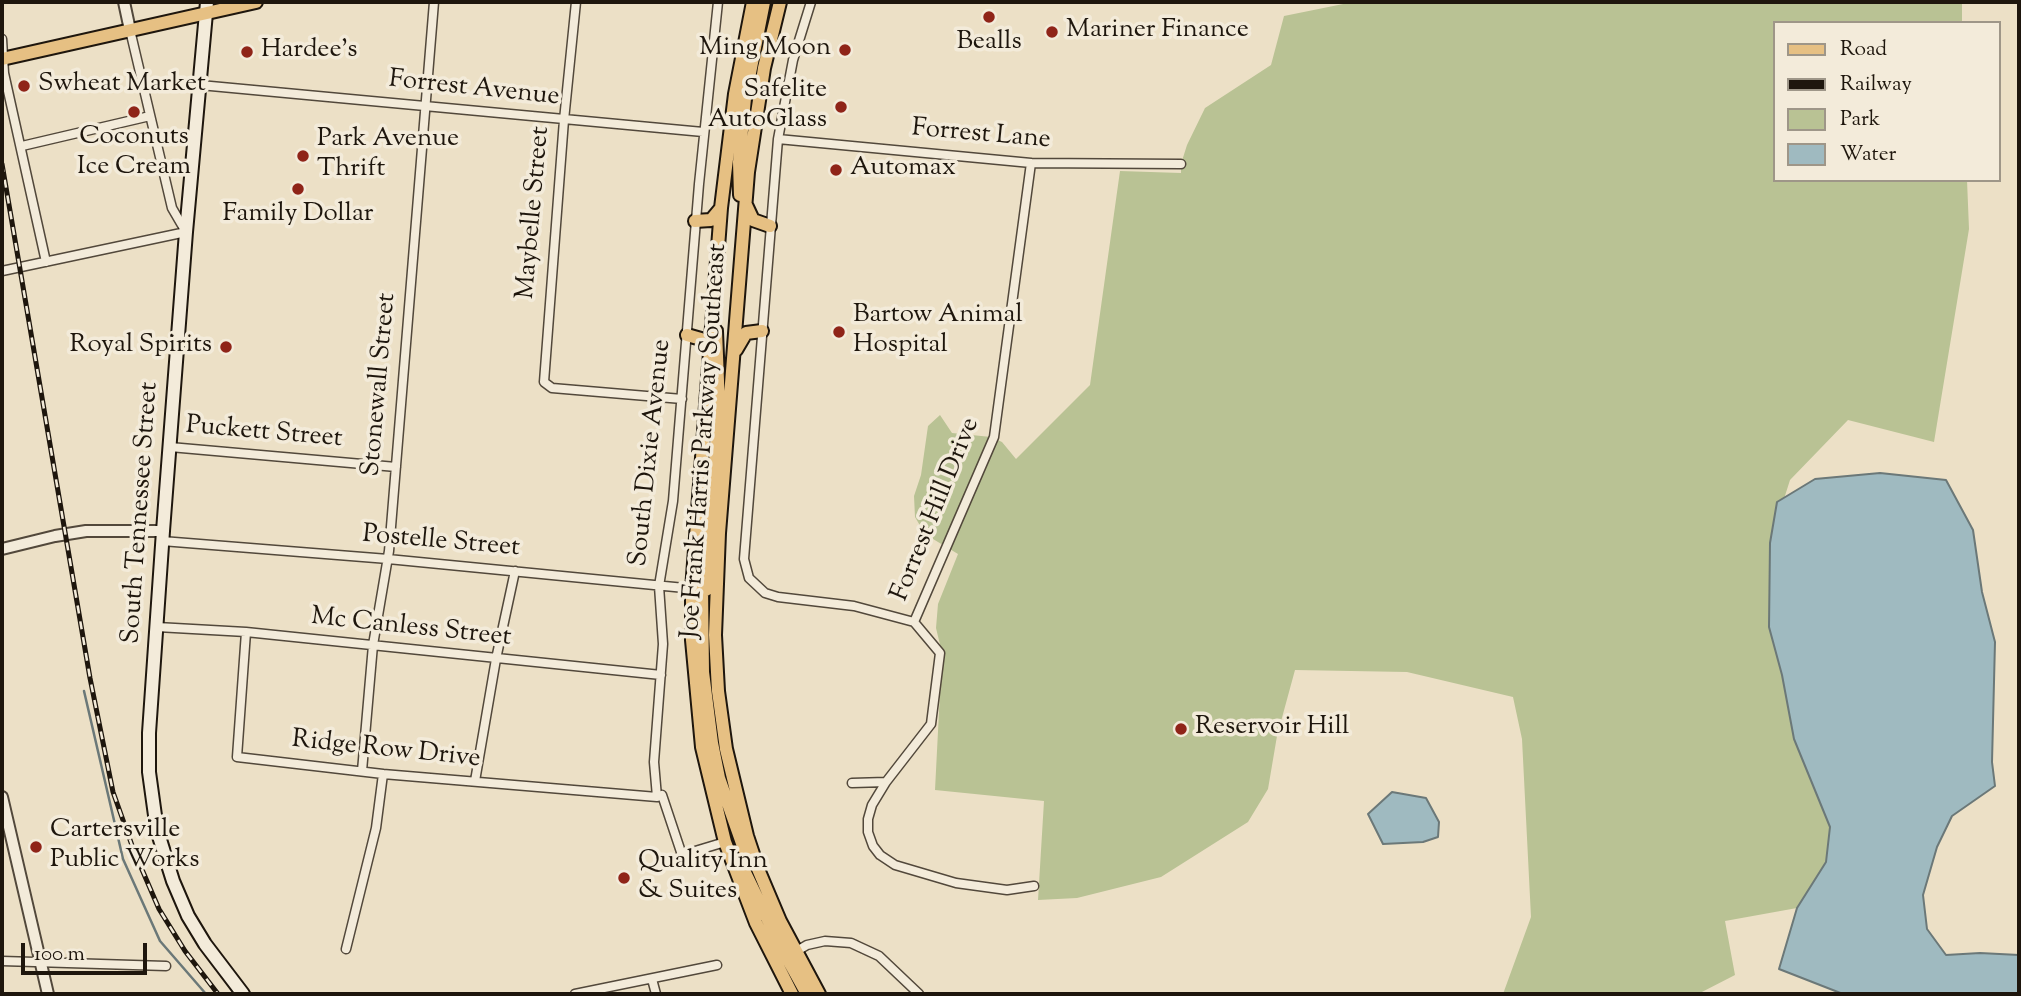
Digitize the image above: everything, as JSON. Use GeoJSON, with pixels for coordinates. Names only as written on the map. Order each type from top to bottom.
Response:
{"type":"FeatureCollection","features":[{"type":"Feature","properties":{"kind":"main road"},"geometry":{"type":"LineString","coordinates":[[3,58],[130,30],[207,7],[256,2]]}},
{"type":"Feature","properties":{"kind":"main road","name":"Joe Frank Harris Parkway Southeast"},"geometry":{"type":"LineString","coordinates":[[753,2],[735,93],[712,310],[704,589],[716,661],[721,722],[736,793],[758,869],[795,952],[818,994]]}},
{"type":"Feature","properties":{"kind":"main road"},"geometry":{"type":"LineString","coordinates":[[743,223],[739,179],[741,144],[750,63],[764,2]]}},
{"type":"Feature","properties":{"kind":"main road","name":"Joe Frank Harris Parkway Southeast"},"geometry":{"type":"LineString","coordinates":[[780,2],[759,99],[745,205],[732,364],[694,681],[702,747],[725,842],[751,912],[792,994]]}},
{"type":"Feature","properties":{"kind":"main road","name":"South Tennessee Street"},"geometry":{"type":"LineString","coordinates":[[207,7],[186,232],[149,754],[157,830],[166,863],[188,916],[218,964],[243,994]]}},
{"type":"Feature","properties":{"kind":"main road"},"geometry":{"type":"LineString","coordinates":[[745,205],[753,220],[770,226]]}},
{"type":"Feature","properties":{"kind":"main road"},"geometry":{"type":"LineString","coordinates":[[695,221],[711,220],[721,208]]}},
{"type":"Feature","properties":{"kind":"main road"},"geometry":{"type":"LineString","coordinates":[[704,589],[719,406],[719,360],[712,310]]}},
{"type":"Feature","properties":{"kind":"main road"},"geometry":{"type":"LineString","coordinates":[[732,364],[743,336],[750,331],[762,331]]}},
{"type":"Feature","properties":{"kind":"main road"},"geometry":{"type":"LineString","coordinates":[[687,335],[701,340],[709,352]]}},
{"type":"Feature","properties":{"kind":"main road"},"geometry":{"type":"LineString","coordinates":[[720,826],[729,836],[755,895],[807,994]]}},
{"type":"Feature","properties":{"kind":"street"},"geometry":{"type":"LineString","coordinates":[[2,271],[186,232],[172,208],[124,2]]}},
{"type":"Feature","properties":{"kind":"street","name":"Stonewall Street"},"geometry":{"type":"LineString","coordinates":[[362,771],[373,645],[388,559],[434,2]]}},
{"type":"Feature","properties":{"kind":"street","name":"Maybelle Street"},"geometry":{"type":"LineString","coordinates":[[576,2],[543,380],[545,385],[552,388],[682,399]]}},
{"type":"Feature","properties":{"kind":"street","name":"South Dixie Avenue"},"geometry":{"type":"LineString","coordinates":[[718,2],[703,132],[672,510],[659,586],[663,644],[654,762],[657,797],[662,795],[682,855],[725,842]]}},
{"type":"Feature","properties":{"kind":"street"},"geometry":{"type":"LineString","coordinates":[[811,2],[793,60],[778,139],[744,565],[749,578],[771,596],[854,606],[914,622],[940,653],[931,724],[886,782],[872,805],[868,832],[880,855],[894,865],[956,883],[1007,890],[1034,886]]}},
{"type":"Feature","properties":{"kind":"street"},"geometry":{"type":"LineString","coordinates":[[2,39],[4,73],[46,262]]}},
{"type":"Feature","properties":{"kind":"street","name":"Forrest Avenue"},"geometry":{"type":"LineString","coordinates":[[200,85],[703,132]]}},
{"type":"Feature","properties":{"kind":"street"},"geometry":{"type":"LineString","coordinates":[[22,146],[150,116]]}},
{"type":"Feature","properties":{"kind":"street","name":"Forrest Lane"},"geometry":{"type":"LineString","coordinates":[[778,139],[1031,163],[1181,164]]}},
{"type":"Feature","properties":{"kind":"street","name":"Forrest Hill Drive"},"geometry":{"type":"LineString","coordinates":[[914,622],[994,437],[1031,163]]}},
{"type":"Feature","properties":{"kind":"street","name":"Puckett Street"},"geometry":{"type":"LineString","coordinates":[[170,447],[396,467]]}},
{"type":"Feature","properties":{"kind":"street"},"geometry":{"type":"LineString","coordinates":[[2,549],[86,531],[163,536]]}},
{"type":"Feature","properties":{"kind":"street","name":"Postelle Street"},"geometry":{"type":"LineString","coordinates":[[163,536],[704,589]]}},
{"type":"Feature","properties":{"kind":"street"},"geometry":{"type":"LineString","coordinates":[[475,781],[496,659],[515,571]]}},
{"type":"Feature","properties":{"kind":"street","name":"Mc Canless Street"},"geometry":{"type":"LineString","coordinates":[[157,627],[246,632],[661,675]]}},
{"type":"Feature","properties":{"kind":"street","name":"Ridge Row Drive"},"geometry":{"type":"LineString","coordinates":[[246,632],[237,757],[383,774],[657,797]]}},
{"type":"Feature","properties":{"kind":"street"},"geometry":{"type":"LineString","coordinates":[[346,949],[376,828],[383,774]]}},
{"type":"Feature","properties":{"kind":"street"},"geometry":{"type":"LineString","coordinates":[[852,783],[886,782]]}},
{"type":"Feature","properties":{"kind":"street"},"geometry":{"type":"LineString","coordinates":[[2,797],[48,994]]}},
{"type":"Feature","properties":{"kind":"street"},"geometry":{"type":"LineString","coordinates":[[795,952],[816,942],[833,940],[851,943],[879,956],[919,994]]}},
{"type":"Feature","properties":{"kind":"street"},"geometry":{"type":"LineString","coordinates":[[2,961],[166,966]]}},
{"type":"Feature","properties":{"kind":"street"},"geometry":{"type":"LineString","coordinates":[[575,994],[717,965]]}},
{"type":"Feature","properties":{"kind":"street"},"geometry":{"type":"LineString","coordinates":[[652,979],[656,994]]}},
{"type":"Feature","properties":{"kind":"green space"},"geometry":{"type":"Polygon","coordinates":[[[1353,2],[1962,2],[1962,21],[1772,21],[1772,182],[1967,182],[1969,229],[1934,442],[1848,420],[1790,480],[1770,543],[1769,627],[1782,675],[1794,739],[1830,827],[1826,862],[1797,908],[1725,921],[1735,975],[1698,994],[1503,994],[1531,917],[1522,739],[1513,697],[1407,672],[1295,670],[1277,736],[1268,789],[1248,822],[1161,877],[1077,898],[1038,900],[1044,801],[935,790],[942,653],[936,628],[938,604],[958,554],[933,539],[922,529],[915,517],[914,496],[921,475],[928,426],[940,415],[952,433],[991,437],[1002,442],[1016,459],[1090,385],[1120,171],[1181,173],[1187,145],[1205,108],[1271,65],[1284,16],[1353,2]]]}},
{"type":"Feature","properties":{"kind":"water"},"geometry":{"type":"Polygon","coordinates":[[[1880,473],[1946,480],[1973,530],[1982,592],[1995,642],[1992,762],[1995,786],[1952,816],[1937,847],[1923,895],[1927,929],[1946,955],[2019,955],[2019,994],[1843,994],[1779,969],[1797,908],[1826,862],[1830,827],[1794,739],[1782,675],[1769,627],[1770,543],[1777,502],[1815,479],[1880,473]]]}},
{"type":"Feature","properties":{"kind":"water"},"geometry":{"type":"Polygon","coordinates":[[[1392,792],[1426,798],[1439,822],[1438,837],[1423,842],[1383,844],[1368,814],[1392,792]]]}},
{"type":"Feature","properties":{"kind":"waterway"},"geometry":{"type":"LineString","coordinates":[[84,691],[123,859],[160,941],[206,994]]}},
{"type":"Feature","properties":{"kind":"railway"},"geometry":{"type":"LineString","coordinates":[[2,164],[90,678],[113,792],[159,909],[185,951],[218,994]]}},
{"type":"Feature","properties":{"kind":"place","name":"Bealls"},"geometry":{"type":"Point","coordinates":[989,17]}},
{"type":"Feature","properties":{"kind":"place","name":"Mariner Finance"},"geometry":{"type":"Point","coordinates":[1052,32]}},
{"type":"Feature","properties":{"kind":"place","name":"Ming Moon"},"geometry":{"type":"Point","coordinates":[845,50]}},
{"type":"Feature","properties":{"kind":"place","name":"Hardee's"},"geometry":{"type":"Point","coordinates":[247,52]}},
{"type":"Feature","properties":{"kind":"place","name":"Swheat Market"},"geometry":{"type":"Point","coordinates":[24,86]}},
{"type":"Feature","properties":{"kind":"place","name":"Safelite AutoGlass"},"geometry":{"type":"Point","coordinates":[841,107]}},
{"type":"Feature","properties":{"kind":"place","name":"Coconuts Ice Cream"},"geometry":{"type":"Point","coordinates":[134,112]}},
{"type":"Feature","properties":{"kind":"place","name":"Park Avenue Thrift"},"geometry":{"type":"Point","coordinates":[303,156]}},
{"type":"Feature","properties":{"kind":"place","name":"Automax"},"geometry":{"type":"Point","coordinates":[836,170]}},
{"type":"Feature","properties":{"kind":"place","name":"Family Dollar"},"geometry":{"type":"Point","coordinates":[298,189]}},
{"type":"Feature","properties":{"kind":"place","name":"Bartow Animal Hospital"},"geometry":{"type":"Point","coordinates":[839,332]}},
{"type":"Feature","properties":{"kind":"place","name":"Royal Spirits"},"geometry":{"type":"Point","coordinates":[226,347]}},
{"type":"Feature","properties":{"kind":"place","name":"Reservoir Hill"},"geometry":{"type":"Point","coordinates":[1181,729]}},
{"type":"Feature","properties":{"kind":"place","name":"Cartersville Public Works"},"geometry":{"type":"Point","coordinates":[36,847]}},
{"type":"Feature","properties":{"kind":"place","name":"Quality Inn & Suites"},"geometry":{"type":"Point","coordinates":[624,878]}}]}
